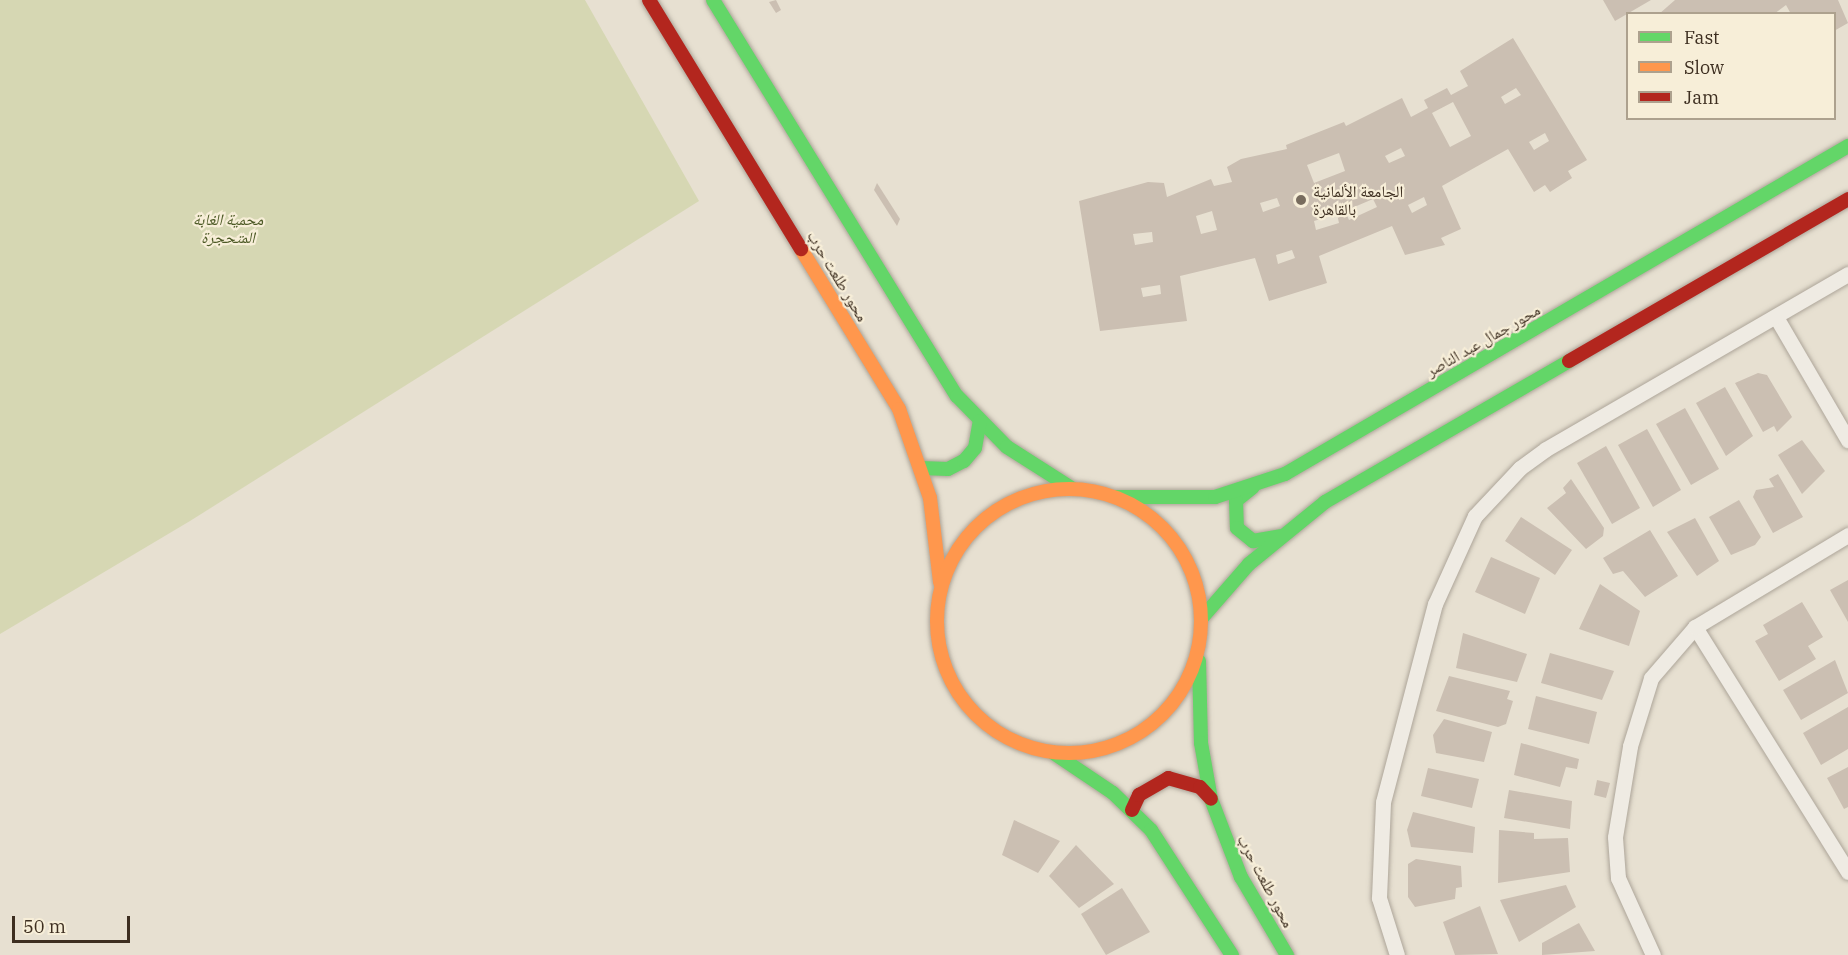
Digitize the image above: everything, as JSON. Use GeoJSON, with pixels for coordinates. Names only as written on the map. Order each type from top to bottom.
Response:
{"type":"FeatureCollection","features":[{"type":"Feature","properties":{"kind":"main road","name":"محور طلعت حرب"},"geometry":{"type":"LineString","coordinates":[[649,0],[899,409],[921,468],[935,529],[942,658],[961,697],[992,728],[1050,751]]}},
{"type":"Feature","properties":{"kind":"main road"},"geometry":{"type":"LineString","coordinates":[[713,0],[943,377],[980,422],[1028,463],[1073,489]]}},
{"type":"Feature","properties":{"kind":"main road","name":"محور جمال عبد الناصر"},"geometry":{"type":"LineString","coordinates":[[1116,497],[1190,500],[1253,486],[1306,463],[1848,146]]}},
{"type":"Feature","properties":{"kind":"main road"},"geometry":{"type":"LineString","coordinates":[[1201,619],[1281,536],[1349,487],[1848,199]]}},
{"type":"Feature","properties":{"kind":"main road"},"geometry":{"type":"LineString","coordinates":[[921,468],[948,470],[964,461],[975,448],[980,422]]}},
{"type":"Feature","properties":{"kind":"main road"},"geometry":{"type":"LineString","coordinates":[[1253,486],[1236,501],[1237,528],[1252,541],[1281,536]]}},
{"type":"Feature","properties":{"kind":"main road"},"geometry":{"type":"LineString","coordinates":[[940,591],[958,549],[990,516],[1030,495],[1073,489],[1116,497],[1153,519],[1182,553],[1199,595],[1201,619],[1199,643],[1182,688],[1150,724],[1112,745],[1050,751]]}},
{"type":"Feature","properties":{"kind":"main road","name":"محور طلعت حرب"},"geometry":{"type":"LineString","coordinates":[[1199,643],[1201,743],[1212,799],[1241,877],[1287,955]]}},
{"type":"Feature","properties":{"kind":"main road"},"geometry":{"type":"LineString","coordinates":[[1050,751],[1132,810],[1168,852],[1232,955]]}},
{"type":"Feature","properties":{"kind":"main road"},"geometry":{"type":"LineString","coordinates":[[1132,810],[1139,795],[1168,778],[1200,787],[1212,799]]}},
{"type":"Feature","properties":{"kind":"street"},"geometry":{"type":"LineString","coordinates":[[1397,955],[1379,898],[1379,828],[1435,604],[1460,539],[1495,491],[1546,449],[1848,274]]}},
{"type":"Feature","properties":{"kind":"street"},"geometry":{"type":"LineString","coordinates":[[1776,317],[1848,440]]}},
{"type":"Feature","properties":{"kind":"street"},"geometry":{"type":"LineString","coordinates":[[1653,955],[1618,878],[1615,837],[1630,746],[1648,686],[1666,655],[1695,627],[1848,535]]}},
{"type":"Feature","properties":{"kind":"street"},"geometry":{"type":"LineString","coordinates":[[1695,627],[1848,872]]}},
{"type":"Feature","properties":{"kind":"green space","name":"محمية الغابة المتحجرة"},"geometry":{"type":"Polygon","coordinates":[[[0,0],[585,0],[699,201],[190,521],[0,634],[0,0]]]}},
{"type":"Feature","properties":{"kind":"building"},"geometry":{"type":"Polygon","coordinates":[[[776,0],[781,10],[776,13],[769,2],[776,0]]]}},
{"type":"Feature","properties":{"kind":"building"},"geometry":{"type":"Polygon","coordinates":[[[1603,0],[1651,0],[1630,12],[1626,12],[1626,15],[1615,21],[1603,0]]]}},
{"type":"Feature","properties":{"kind":"building"},"geometry":{"type":"Polygon","coordinates":[[[1675,0],[1838,0],[1848,23],[1836,30],[1836,12],[1790,12],[1786,5],[1777,12],[1661,12],[1675,0]]]}},
{"type":"Feature","properties":{"kind":"building"},"geometry":{"type":"Polygon","coordinates":[[[1513,38],[1587,160],[1568,171],[1572,178],[1550,192],[1545,185],[1534,192],[1508,149],[1442,186],[1461,229],[1441,238],[1445,245],[1405,255],[1392,226],[1319,256],[1327,283],[1269,301],[1255,258],[1180,276],[1187,321],[1100,331],[1079,201],[1148,182],[1164,183],[1167,197],[1211,179],[1214,186],[1232,182],[1227,167],[1241,159],[1287,149],[1286,145],[1344,122],[1346,126],[1402,98],[1411,117],[1428,108],[1424,100],[1447,88],[1451,95],[1468,86],[1460,71],[1513,38]],[[1516,88],[1501,97],[1505,104],[1521,95],[1516,88]],[[1453,102],[1432,113],[1450,147],[1471,136],[1453,102]],[[1545,133],[1529,142],[1534,150],[1549,141],[1545,133]],[[1401,148],[1385,156],[1389,163],[1405,156],[1401,148]],[[1339,153],[1307,165],[1314,183],[1345,171],[1339,153]],[[1424,197],[1408,205],[1412,213],[1427,205],[1424,197]],[[1277,198],[1260,203],[1263,212],[1280,206],[1277,198]],[[1373,199],[1345,211],[1349,220],[1377,207],[1373,199]],[[1212,211],[1196,216],[1201,234],[1217,230],[1212,211]],[[1337,214],[1314,221],[1316,230],[1339,223],[1337,214]],[[1152,232],[1133,234],[1135,245],[1153,242],[1152,232]],[[1292,250],[1276,255],[1278,264],[1295,258],[1292,250]],[[1160,285],[1141,288],[1143,297],[1161,294],[1160,285]]]}},
{"type":"Feature","properties":{"kind":"building"},"geometry":{"type":"Polygon","coordinates":[[[877,183],[900,219],[897,226],[874,190],[877,183]]]}},
{"type":"Feature","properties":{"kind":"building"},"geometry":{"type":"Polygon","coordinates":[[[1758,373],[1767,375],[1792,417],[1777,432],[1774,426],[1763,432],[1735,383],[1758,373]]]}},
{"type":"Feature","properties":{"kind":"building"},"geometry":{"type":"Polygon","coordinates":[[[1725,387],[1753,436],[1726,456],[1696,403],[1725,387]]]}},
{"type":"Feature","properties":{"kind":"building"},"geometry":{"type":"Polygon","coordinates":[[[1685,408],[1719,469],[1691,485],[1656,424],[1685,408]]]}},
{"type":"Feature","properties":{"kind":"building"},"geometry":{"type":"Polygon","coordinates":[[[1647,429],[1681,490],[1653,507],[1618,445],[1647,429]]]}},
{"type":"Feature","properties":{"kind":"building"},"geometry":{"type":"Polygon","coordinates":[[[1802,440],[1825,471],[1802,494],[1778,455],[1802,440]]]}},
{"type":"Feature","properties":{"kind":"building"},"geometry":{"type":"Polygon","coordinates":[[[1606,446],[1640,508],[1612,524],[1577,463],[1606,446]]]}},
{"type":"Feature","properties":{"kind":"building"},"geometry":{"type":"Polygon","coordinates":[[[1778,474],[1803,517],[1773,533],[1753,497],[1756,490],[1774,487],[1769,479],[1778,474]]]}},
{"type":"Feature","properties":{"kind":"building"},"geometry":{"type":"Polygon","coordinates":[[[1571,479],[1604,528],[1603,536],[1586,549],[1547,508],[1566,493],[1563,488],[1571,479]]]}},
{"type":"Feature","properties":{"kind":"building"},"geometry":{"type":"Polygon","coordinates":[[[1739,500],[1761,537],[1755,545],[1731,555],[1709,517],[1739,500]]]}},
{"type":"Feature","properties":{"kind":"building"},"geometry":{"type":"Polygon","coordinates":[[[1521,517],[1572,550],[1555,575],[1505,541],[1521,517]]]}},
{"type":"Feature","properties":{"kind":"building"},"geometry":{"type":"Polygon","coordinates":[[[1695,518],[1719,561],[1697,576],[1667,532],[1695,518]]]}},
{"type":"Feature","properties":{"kind":"building"},"geometry":{"type":"Polygon","coordinates":[[[1650,530],[1678,576],[1645,597],[1623,571],[1613,574],[1603,558],[1650,530]]]}},
{"type":"Feature","properties":{"kind":"building"},"geometry":{"type":"Polygon","coordinates":[[[1491,557],[1540,578],[1525,614],[1475,592],[1491,557]]]}},
{"type":"Feature","properties":{"kind":"building"},"geometry":{"type":"Polygon","coordinates":[[[1848,580],[1848,622],[1830,590],[1848,580]]]}},
{"type":"Feature","properties":{"kind":"building"},"geometry":{"type":"Polygon","coordinates":[[[1600,584],[1640,611],[1629,646],[1579,629],[1600,584]]]}},
{"type":"Feature","properties":{"kind":"building"},"geometry":{"type":"Polygon","coordinates":[[[1802,602],[1823,637],[1808,646],[1816,659],[1779,681],[1755,641],[1768,634],[1763,625],[1802,602]]]}},
{"type":"Feature","properties":{"kind":"building"},"geometry":{"type":"Polygon","coordinates":[[[1463,633],[1527,654],[1517,682],[1456,668],[1463,633]]]}},
{"type":"Feature","properties":{"kind":"building"},"geometry":{"type":"Polygon","coordinates":[[[1550,653],[1614,671],[1602,700],[1541,683],[1550,653]]]}},
{"type":"Feature","properties":{"kind":"building"},"geometry":{"type":"Polygon","coordinates":[[[1835,660],[1848,693],[1801,720],[1783,690],[1835,660]]]}},
{"type":"Feature","properties":{"kind":"building"},"geometry":{"type":"Polygon","coordinates":[[[1449,676],[1510,691],[1507,699],[1513,701],[1506,724],[1498,727],[1436,711],[1449,676]]]}},
{"type":"Feature","properties":{"kind":"building"},"geometry":{"type":"Polygon","coordinates":[[[1536,696],[1597,712],[1589,744],[1528,729],[1536,696]]]}},
{"type":"Feature","properties":{"kind":"building"},"geometry":{"type":"Polygon","coordinates":[[[1848,707],[1848,749],[1821,765],[1803,733],[1848,707]]]}},
{"type":"Feature","properties":{"kind":"building"},"geometry":{"type":"Polygon","coordinates":[[[1444,719],[1492,732],[1484,762],[1436,753],[1433,735],[1444,719]]]}},
{"type":"Feature","properties":{"kind":"building"},"geometry":{"type":"Polygon","coordinates":[[[1521,743],[1579,759],[1577,769],[1566,767],[1560,787],[1514,775],[1521,743]]]}},
{"type":"Feature","properties":{"kind":"building"},"geometry":{"type":"Polygon","coordinates":[[[1848,767],[1848,807],[1844,809],[1827,778],[1848,767]]]}},
{"type":"Feature","properties":{"kind":"building"},"geometry":{"type":"Polygon","coordinates":[[[1428,768],[1479,779],[1472,808],[1421,796],[1428,768]]]}},
{"type":"Feature","properties":{"kind":"building"},"geometry":{"type":"Polygon","coordinates":[[[1597,780],[1610,783],[1606,798],[1594,795],[1597,780]]]}},
{"type":"Feature","properties":{"kind":"building"},"geometry":{"type":"Polygon","coordinates":[[[1509,790],[1572,801],[1570,829],[1504,818],[1509,790]]]}},
{"type":"Feature","properties":{"kind":"building"},"geometry":{"type":"Polygon","coordinates":[[[1413,812],[1475,827],[1473,853],[1411,847],[1407,830],[1413,812]]]}},
{"type":"Feature","properties":{"kind":"building"},"geometry":{"type":"Polygon","coordinates":[[[1014,820],[1060,841],[1038,873],[1002,855],[1014,820]]]}},
{"type":"Feature","properties":{"kind":"building"},"geometry":{"type":"Polygon","coordinates":[[[1499,830],[1534,833],[1534,839],[1568,838],[1570,872],[1498,883],[1499,830]]]}},
{"type":"Feature","properties":{"kind":"building"},"geometry":{"type":"Polygon","coordinates":[[[1076,845],[1114,884],[1079,908],[1049,876],[1076,845]]]}},
{"type":"Feature","properties":{"kind":"building"},"geometry":{"type":"Polygon","coordinates":[[[1416,859],[1461,866],[1462,887],[1456,888],[1455,899],[1415,907],[1408,897],[1408,864],[1416,859]]]}},
{"type":"Feature","properties":{"kind":"building"},"geometry":{"type":"Polygon","coordinates":[[[1566,885],[1576,907],[1519,942],[1500,900],[1566,885]]]}},
{"type":"Feature","properties":{"kind":"building"},"geometry":{"type":"Polygon","coordinates":[[[1122,888],[1150,932],[1106,955],[1081,914],[1122,888]]]}},
{"type":"Feature","properties":{"kind":"building"},"geometry":{"type":"Polygon","coordinates":[[[1480,906],[1498,954],[1455,955],[1443,922],[1480,906]]]}},
{"type":"Feature","properties":{"kind":"building"},"geometry":{"type":"Polygon","coordinates":[[[1579,923],[1595,951],[1542,955],[1542,943],[1579,923]]]}},
{"type":"Feature","properties":{"kind":"traffic: fast"},"geometry":{"type":"LineString","coordinates":[[713,0],[957,396],[1007,447],[1073,489]]}},
{"type":"Feature","properties":{"kind":"traffic: fast"},"geometry":{"type":"LineString","coordinates":[[1116,497],[1215,497],[1285,474],[1848,146]]}},
{"type":"Feature","properties":{"kind":"traffic: fast"},"geometry":{"type":"LineString","coordinates":[[1201,619],[1249,564],[1325,502],[1569,361]]}},
{"type":"Feature","properties":{"kind":"traffic: fast"},"geometry":{"type":"LineString","coordinates":[[921,468],[948,469],[964,461],[975,448],[980,421]]}},
{"type":"Feature","properties":{"kind":"traffic: fast"},"geometry":{"type":"LineString","coordinates":[[1253,487],[1236,501],[1237,528],[1253,541],[1281,536]]}},
{"type":"Feature","properties":{"kind":"traffic: fast"},"geometry":{"type":"LineString","coordinates":[[1199,661],[1201,743],[1211,799],[1241,877],[1287,955]]}},
{"type":"Feature","properties":{"kind":"traffic: fast"},"geometry":{"type":"LineString","coordinates":[[1052,752],[1113,793],[1151,830],[1232,955]]}},
{"type":"Feature","properties":{"kind":"traffic: slow"},"geometry":{"type":"LineString","coordinates":[[801,249],[899,409],[930,498],[940,582]]}},
{"type":"Feature","properties":{"kind":"traffic: slow"},"geometry":{"type":"LineString","coordinates":[[1069,489],[1107,495],[1131,505],[1162,528],[1185,559],[1195,583],[1201,621],[1195,659],[1185,683],[1162,714],[1131,737],[1107,747],[1069,753],[1031,747],[1007,737],[976,714],[953,683],[943,659],[937,621],[943,583],[953,559],[976,528],[1007,505],[1031,495],[1069,489]]}},
{"type":"Feature","properties":{"kind":"traffic: jam"},"geometry":{"type":"LineString","coordinates":[[649,0],[801,249]]}},
{"type":"Feature","properties":{"kind":"traffic: jam"},"geometry":{"type":"LineString","coordinates":[[1569,361],[1848,199]]}},
{"type":"Feature","properties":{"kind":"traffic: jam"},"geometry":{"type":"LineString","coordinates":[[1132,810],[1139,795],[1168,778],[1200,787],[1211,799]]}},
{"type":"Feature","properties":{"kind":"place","name":"الجامعة الألمانية بالقاهرة"},"geometry":{"type":"Point","coordinates":[1301,200]}}]}
